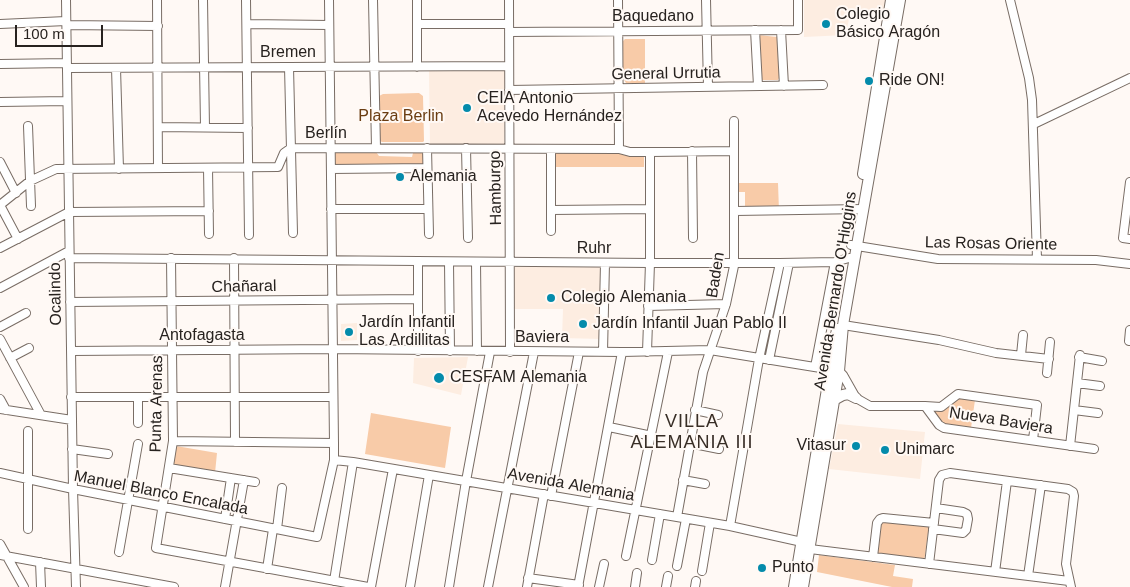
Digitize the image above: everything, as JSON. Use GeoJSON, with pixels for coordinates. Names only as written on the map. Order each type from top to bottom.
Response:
{"type":"FeatureCollection","features":[{"type":"Feature","properties":{"kind":"main road","name":"Avenida Bernardo O'Higgins"},"geometry":{"type":"LineString","coordinates":[[861,209],[891,0]]}},
{"type":"Feature","properties":{"kind":"main road","name":"Avenida Bernardo O'Higgins"},"geometry":{"type":"LineString","coordinates":[[803,587],[806,546],[854,245],[900,0]]}},
{"type":"Feature","properties":{"kind":"main road","name":"Avenida Bernardo O'Higgins"},"geometry":{"type":"LineString","coordinates":[[820,457],[834,400],[834,370],[843,325],[852,258]]}},
{"type":"Feature","properties":{"kind":"main road"},"geometry":{"type":"LineString","coordinates":[[834,400],[843,394],[856,398]]}},
{"type":"Feature","properties":{"kind":"main road","name":"Avenida Bernardo O'Higgins"},"geometry":{"type":"LineString","coordinates":[[794,587],[806,546]]}},
{"type":"Feature","properties":{"kind":"street","name":"Ocalindo"},"geometry":{"type":"LineString","coordinates":[[66,0],[72,489],[76,587]]}},
{"type":"Feature","properties":{"kind":"street"},"geometry":{"type":"LineString","coordinates":[[157,0],[158,168]]}},
{"type":"Feature","properties":{"kind":"street"},"geometry":{"type":"LineString","coordinates":[[203,0],[206,127]]}},
{"type":"Feature","properties":{"kind":"street"},"geometry":{"type":"LineString","coordinates":[[246,0],[249,235]]}},
{"type":"Feature","properties":{"kind":"street"},"geometry":{"type":"LineString","coordinates":[[329,0],[334,460]]}},
{"type":"Feature","properties":{"kind":"street"},"geometry":{"type":"LineString","coordinates":[[373,0],[376,148]]}},
{"type":"Feature","properties":{"kind":"street"},"geometry":{"type":"LineString","coordinates":[[417,0],[417,67]]}},
{"type":"Feature","properties":{"kind":"street","name":"Hamburgo"},"geometry":{"type":"LineString","coordinates":[[509,0],[510,352]]}},
{"type":"Feature","properties":{"kind":"street"},"geometry":{"type":"LineString","coordinates":[[618,0],[619,149]]}},
{"type":"Feature","properties":{"kind":"street"},"geometry":{"type":"LineString","coordinates":[[706,0],[708,87]]}},
{"type":"Feature","properties":{"kind":"street","name":"Baquedano"},"geometry":{"type":"LineString","coordinates":[[509,28],[618,31],[798,30],[798,0]]}},
{"type":"Feature","properties":{"kind":"street"},"geometry":{"type":"LineString","coordinates":[[1010,0],[1031,89],[1034,124],[1037,260]]}},
{"type":"Feature","properties":{"kind":"street"},"geometry":{"type":"LineString","coordinates":[[0,24],[67,23],[158,26]]}},
{"type":"Feature","properties":{"kind":"street"},"geometry":{"type":"LineString","coordinates":[[247,24],[329,25]]}},
{"type":"Feature","properties":{"kind":"street"},"geometry":{"type":"LineString","coordinates":[[418,24],[509,28]]}},
{"type":"Feature","properties":{"kind":"street"},"geometry":{"type":"LineString","coordinates":[[755,30],[758,86]]}},
{"type":"Feature","properties":{"kind":"street"},"geometry":{"type":"LineString","coordinates":[[781,30],[784,86]]}},
{"type":"Feature","properties":{"kind":"street","name":"Bremen"},"geometry":{"type":"LineString","coordinates":[[0,64],[116,68],[509,66]]}},
{"type":"Feature","properties":{"kind":"street"},"geometry":{"type":"LineString","coordinates":[[289,67],[293,233]]}},
{"type":"Feature","properties":{"kind":"street"},"geometry":{"type":"LineString","coordinates":[[116,68],[119,169]]}},
{"type":"Feature","properties":{"kind":"street"},"geometry":{"type":"LineString","coordinates":[[1034,124],[1130,78]]}},
{"type":"Feature","properties":{"kind":"street","name":"General Urrutia"},"geometry":{"type":"LineString","coordinates":[[509,90],[823,85]]}},
{"type":"Feature","properties":{"kind":"street"},"geometry":{"type":"LineString","coordinates":[[0,102],[67,101]]}},
{"type":"Feature","properties":{"kind":"street","name":"Baden"},"geometry":{"type":"LineString","coordinates":[[677,517],[703,372],[726,304],[735,263],[734,122]]}},
{"type":"Feature","properties":{"kind":"street"},"geometry":{"type":"LineString","coordinates":[[28,126],[31,206]]}},
{"type":"Feature","properties":{"kind":"street"},"geometry":{"type":"LineString","coordinates":[[159,127],[248,128]]}},
{"type":"Feature","properties":{"kind":"street","name":"Berlín"},"geometry":{"type":"LineString","coordinates":[[0,205],[30,180],[52,171],[68,169],[278,167],[284,153],[291,148],[619,149],[630,152],[734,151]]}},
{"type":"Feature","properties":{"kind":"street"},"geometry":{"type":"LineString","coordinates":[[427,148],[428,234]]}},
{"type":"Feature","properties":{"kind":"street"},"geometry":{"type":"LineString","coordinates":[[466,148],[468,238]]}},
{"type":"Feature","properties":{"kind":"street"},"geometry":{"type":"LineString","coordinates":[[551,149],[551,231]]}},
{"type":"Feature","properties":{"kind":"street"},"geometry":{"type":"LineString","coordinates":[[692,151],[693,238]]}},
{"type":"Feature","properties":{"kind":"street"},"geometry":{"type":"LineString","coordinates":[[647,352],[650,263],[650,152]]}},
{"type":"Feature","properties":{"kind":"street"},"geometry":{"type":"LineString","coordinates":[[1,164],[16,193]]}},
{"type":"Feature","properties":{"kind":"street"},"geometry":{"type":"LineString","coordinates":[[208,168],[209,234]]}},
{"type":"Feature","properties":{"kind":"street"},"geometry":{"type":"LineString","coordinates":[[330,169],[427,168]]}},
{"type":"Feature","properties":{"kind":"street"},"geometry":{"type":"LineString","coordinates":[[1130,182],[1123,238],[1130,238]]}},
{"type":"Feature","properties":{"kind":"street"},"geometry":{"type":"LineString","coordinates":[[0,205],[18,239]]}},
{"type":"Feature","properties":{"kind":"street"},"geometry":{"type":"LineString","coordinates":[[331,209],[428,209]]}},
{"type":"Feature","properties":{"kind":"street"},"geometry":{"type":"LineString","coordinates":[[551,210],[650,209]]}},
{"type":"Feature","properties":{"kind":"street"},"geometry":{"type":"LineString","coordinates":[[735,211],[861,209]]}},
{"type":"Feature","properties":{"kind":"street"},"geometry":{"type":"LineString","coordinates":[[0,248],[69,212],[209,211]]}},
{"type":"Feature","properties":{"kind":"street","name":"Las Rosas Oriente"},"geometry":{"type":"LineString","coordinates":[[854,245],[938,259],[1102,260],[1130,264]]}},
{"type":"Feature","properties":{"kind":"street"},"geometry":{"type":"LineString","coordinates":[[0,288],[69,254]]}},
{"type":"Feature","properties":{"kind":"street","name":"Ruhr"},"geometry":{"type":"LineString","coordinates":[[69,254],[331,261],[605,263],[789,263],[835,262],[852,258]]}},
{"type":"Feature","properties":{"kind":"street","name":"Punta Arenas"},"geometry":{"type":"LineString","coordinates":[[171,258],[173,441],[156,548],[230,562]]}},
{"type":"Feature","properties":{"kind":"street"},"geometry":{"type":"LineString","coordinates":[[234,258],[235,442]]}},
{"type":"Feature","properties":{"kind":"street"},"geometry":{"type":"LineString","coordinates":[[418,262],[418,351]]}},
{"type":"Feature","properties":{"kind":"street"},"geometry":{"type":"LineString","coordinates":[[449,262],[450,351]]}},
{"type":"Feature","properties":{"kind":"street"},"geometry":{"type":"LineString","coordinates":[[476,262],[477,351]]}},
{"type":"Feature","properties":{"kind":"street","name":"Avenida Bernardo O'Higgins"},"geometry":{"type":"LineString","coordinates":[[814,366],[835,262]]}},
{"type":"Feature","properties":{"kind":"street"},"geometry":{"type":"LineString","coordinates":[[603,352],[605,263]]}},
{"type":"Feature","properties":{"kind":"street"},"geometry":{"type":"LineString","coordinates":[[730,526],[759,359],[780,263]]}},
{"type":"Feature","properties":{"kind":"street"},"geometry":{"type":"LineString","coordinates":[[768,360],[789,263]]}},
{"type":"Feature","properties":{"kind":"street","name":"Chañaral"},"geometry":{"type":"LineString","coordinates":[[70,302],[418,299]]}},
{"type":"Feature","properties":{"kind":"street"},"geometry":{"type":"LineString","coordinates":[[648,306],[726,304]]}},
{"type":"Feature","properties":{"kind":"street"},"geometry":{"type":"LineString","coordinates":[[0,326],[26,313]]}},
{"type":"Feature","properties":{"kind":"street"},"geometry":{"type":"LineString","coordinates":[[843,325],[940,340],[996,353],[1049,359]]}},
{"type":"Feature","properties":{"kind":"street"},"geometry":{"type":"LineString","coordinates":[[1129,341],[1130,330]]}},
{"type":"Feature","properties":{"kind":"street"},"geometry":{"type":"LineString","coordinates":[[1021,355],[1023,335]]}},
{"type":"Feature","properties":{"kind":"street"},"geometry":{"type":"LineString","coordinates":[[0,339],[41,416]]}},
{"type":"Feature","properties":{"kind":"street"},"geometry":{"type":"LineString","coordinates":[[1047,373],[1050,342]]}},
{"type":"Feature","properties":{"kind":"street"},"geometry":{"type":"LineString","coordinates":[[10,358],[29,348]]}},
{"type":"Feature","properties":{"kind":"street","name":"Baviera"},"geometry":{"type":"LineString","coordinates":[[333,349],[490,352],[668,352],[710,350],[834,370]]}},
{"type":"Feature","properties":{"kind":"street","name":"Antofagasta"},"geometry":{"type":"LineString","coordinates":[[71,351],[333,349]]}},
{"type":"Feature","properties":{"kind":"street"},"geometry":{"type":"LineString","coordinates":[[449,587],[490,352]]}},
{"type":"Feature","properties":{"kind":"street"},"geometry":{"type":"LineString","coordinates":[[488,587],[534,352]]}},
{"type":"Feature","properties":{"kind":"street"},"geometry":{"type":"LineString","coordinates":[[527,587],[579,352]]}},
{"type":"Feature","properties":{"kind":"street"},"geometry":{"type":"LineString","coordinates":[[528,578],[579,586],[622,352]]}},
{"type":"Feature","properties":{"kind":"street"},"geometry":{"type":"LineString","coordinates":[[626,556],[668,352]]}},
{"type":"Feature","properties":{"kind":"street"},"geometry":{"type":"LineString","coordinates":[[1070,446],[1079,356],[1102,361]]}},
{"type":"Feature","properties":{"kind":"street"},"geometry":{"type":"LineString","coordinates":[[834,370],[843,375],[856,398],[870,406],[941,407],[958,394],[1037,405],[1033,440]]}},
{"type":"Feature","properties":{"kind":"street"},"geometry":{"type":"LineString","coordinates":[[1077,383],[1100,386]]}},
{"type":"Feature","properties":{"kind":"street"},"geometry":{"type":"LineString","coordinates":[[71,397],[333,397]]}},
{"type":"Feature","properties":{"kind":"street"},"geometry":{"type":"LineString","coordinates":[[138,397],[138,423]]}},
{"type":"Feature","properties":{"kind":"street"},"geometry":{"type":"LineString","coordinates":[[0,399],[3,409],[72,420]]}},
{"type":"Feature","properties":{"kind":"street","name":"Nueva Baviera"},"geometry":{"type":"LineString","coordinates":[[925,406],[944,428],[1094,449]]}},
{"type":"Feature","properties":{"kind":"street"},"geometry":{"type":"LineString","coordinates":[[695,410],[718,414]]}},
{"type":"Feature","properties":{"kind":"street"},"geometry":{"type":"LineString","coordinates":[[1074,410],[1098,413]]}},
{"type":"Feature","properties":{"kind":"street"},"geometry":{"type":"LineString","coordinates":[[609,427],[652,436]]}},
{"type":"Feature","properties":{"kind":"street"},"geometry":{"type":"LineString","coordinates":[[28,431],[28,529]]}},
{"type":"Feature","properties":{"kind":"street"},"geometry":{"type":"LineString","coordinates":[[173,441],[334,443]]}},
{"type":"Feature","properties":{"kind":"street"},"geometry":{"type":"LineString","coordinates":[[689,443],[718,449]]}},
{"type":"Feature","properties":{"kind":"street"},"geometry":{"type":"LineString","coordinates":[[118,552],[138,444]]}},
{"type":"Feature","properties":{"kind":"street"},"geometry":{"type":"LineString","coordinates":[[72,449],[108,454]]}},
{"type":"Feature","properties":{"kind":"street","name":"Avenida Alemania"},"geometry":{"type":"LineString","coordinates":[[334,460],[730,526],[806,546],[1028,576],[1070,584]]}},
{"type":"Feature","properties":{"kind":"street","name":"Manuel Blanco Encalada"},"geometry":{"type":"LineString","coordinates":[[0,473],[162,508],[317,537],[334,460]]}},
{"type":"Feature","properties":{"kind":"street"},"geometry":{"type":"LineString","coordinates":[[334,581],[352,462]]}},
{"type":"Feature","properties":{"kind":"street"},"geometry":{"type":"LineString","coordinates":[[169,468],[255,482]]}},
{"type":"Feature","properties":{"kind":"street"},"geometry":{"type":"LineString","coordinates":[[230,562],[369,587],[393,469]]}},
{"type":"Feature","properties":{"kind":"street"},"geometry":{"type":"LineString","coordinates":[[929,564],[939,480],[942,475],[950,473],[1041,485],[1068,489],[1073,492],[1066,564],[1070,584]]}},
{"type":"Feature","properties":{"kind":"street"},"geometry":{"type":"LineString","coordinates":[[410,587],[428,475]]}},
{"type":"Feature","properties":{"kind":"street"},"geometry":{"type":"LineString","coordinates":[[224,519],[231,478]]}},
{"type":"Feature","properties":{"kind":"street"},"geometry":{"type":"LineString","coordinates":[[225,587],[244,480]]}},
{"type":"Feature","properties":{"kind":"street"},"geometry":{"type":"LineString","coordinates":[[683,480],[705,484]]}},
{"type":"Feature","properties":{"kind":"street"},"geometry":{"type":"LineString","coordinates":[[995,572],[1007,481]]}},
{"type":"Feature","properties":{"kind":"street"},"geometry":{"type":"LineString","coordinates":[[1028,576],[1041,485]]}},
{"type":"Feature","properties":{"kind":"street"},"geometry":{"type":"LineString","coordinates":[[266,568],[282,488]]}},
{"type":"Feature","properties":{"kind":"street"},"geometry":{"type":"LineString","coordinates":[[873,556],[877,523],[883,518],[963,533],[967,528],[968,517],[966,513],[936,508]]}},
{"type":"Feature","properties":{"kind":"street"},"geometry":{"type":"LineString","coordinates":[[652,560],[660,514]]}},
{"type":"Feature","properties":{"kind":"street"},"geometry":{"type":"LineString","coordinates":[[677,566],[686,519]]}},
{"type":"Feature","properties":{"kind":"street"},"geometry":{"type":"LineString","coordinates":[[702,571],[710,523]]}},
{"type":"Feature","properties":{"kind":"street"},"geometry":{"type":"LineString","coordinates":[[0,544],[3,555],[24,587]]}},
{"type":"Feature","properties":{"kind":"street"},"geometry":{"type":"LineString","coordinates":[[3,555],[159,586],[174,587]]}},
{"type":"Feature","properties":{"kind":"street"},"geometry":{"type":"LineString","coordinates":[[40,562],[40,587]]}},
{"type":"Feature","properties":{"kind":"street"},"geometry":{"type":"LineString","coordinates":[[599,587],[604,564]]}},
{"type":"Feature","properties":{"kind":"street"},"geometry":{"type":"LineString","coordinates":[[635,587],[637,573]]}},
{"type":"Feature","properties":{"kind":"street"},"geometry":{"type":"LineString","coordinates":[[666,587],[668,576]]}},
{"type":"Feature","properties":{"kind":"shaded area","name":"Colegio Básico Aragón"},"geometry":{"type":"Polygon","coordinates":[[[804,0],[888,0],[887,13],[850,13],[846,35],[804,37],[804,0]]]}},
{"type":"Feature","properties":{"kind":"shaded area","name":"CEIA Antonio Acevedo Hernández"},"geometry":{"type":"Polygon","coordinates":[[[505,70],[504,145],[430,146],[429,71],[505,70]]]}},
{"type":"Feature","properties":{"kind":"shaded area","name":"Colegio Alemania"},"geometry":{"type":"Polygon","coordinates":[[[514,267],[603,267],[602,339],[562,338],[563,309],[514,309],[514,267]]]}},
{"type":"Feature","properties":{"kind":"shaded area","name":"Jardín Infantil Las Ardillitas"},"geometry":{"type":"Polygon","coordinates":[[[357,323],[357,340],[341,341],[341,324],[357,323]]]}},
{"type":"Feature","properties":{"kind":"shaded area","name":"CESFAM Alemania"},"geometry":{"type":"Polygon","coordinates":[[[468,357],[461,395],[413,383],[414,358],[468,357]]]}},
{"type":"Feature","properties":{"kind":"shaded area"},"geometry":{"type":"Polygon","coordinates":[[[838,424],[925,432],[920,479],[829,469],[838,424]]]}},
{"type":"Feature","properties":{"kind":"green space"},"geometry":{"type":"Polygon","coordinates":[[[758,35],[777,37],[780,76],[778,80],[760,80],[758,35]]]}},
{"type":"Feature","properties":{"kind":"green space"},"geometry":{"type":"Polygon","coordinates":[[[625,39],[645,39],[645,83],[626,83],[623,78],[622,42],[625,39]]]}},
{"type":"Feature","properties":{"kind":"green space","name":"Plaza Berlin"},"geometry":{"type":"Polygon","coordinates":[[[419,93],[423,96],[424,141],[380,141],[379,96],[383,94],[419,93]]]}},
{"type":"Feature","properties":{"kind":"green space"},"geometry":{"type":"Polygon","coordinates":[[[374,149],[379,156],[412,157],[414,149],[424,149],[424,165],[333,167],[333,151],[374,149]]]}},
{"type":"Feature","properties":{"kind":"green space"},"geometry":{"type":"Polygon","coordinates":[[[553,153],[644,153],[644,167],[553,167],[553,153]]]}},
{"type":"Feature","properties":{"kind":"green space"},"geometry":{"type":"Polygon","coordinates":[[[734,183],[778,183],[779,211],[745,212],[745,192],[735,192],[734,183]]]}},
{"type":"Feature","properties":{"kind":"green space"},"geometry":{"type":"Polygon","coordinates":[[[958,397],[975,400],[971,428],[948,426],[941,423],[931,409],[958,397]]]}},
{"type":"Feature","properties":{"kind":"green space"},"geometry":{"type":"Polygon","coordinates":[[[371,413],[451,427],[445,468],[365,454],[371,413]]]}},
{"type":"Feature","properties":{"kind":"green space"},"geometry":{"type":"Polygon","coordinates":[[[176,446],[217,453],[215,473],[173,466],[176,446]]]}},
{"type":"Feature","properties":{"kind":"green space"},"geometry":{"type":"Polygon","coordinates":[[[883,521],[929,526],[924,559],[876,554],[880,523],[883,521]]]}},
{"type":"Feature","properties":{"kind":"green space"},"geometry":{"type":"Polygon","coordinates":[[[819,555],[895,565],[893,576],[913,579],[912,587],[892,587],[817,572],[819,555]]]}},
{"type":"Feature","properties":{"kind":"place","name":"Colegio Básico Aragón"},"geometry":{"type":"Point","coordinates":[826,24]}},
{"type":"Feature","properties":{"kind":"place","name":"Ride ON!"},"geometry":{"type":"Point","coordinates":[869,81]}},
{"type":"Feature","properties":{"kind":"place","name":"CEIA Antonio Acevedo Hernández"},"geometry":{"type":"Point","coordinates":[467,108]}},
{"type":"Feature","properties":{"kind":"place","name":"Alemania"},"geometry":{"type":"Point","coordinates":[400,177]}},
{"type":"Feature","properties":{"kind":"place","name":"Colegio Alemania"},"geometry":{"type":"Point","coordinates":[551,298]}},
{"type":"Feature","properties":{"kind":"place","name":"Jardín Infantil Juan Pablo II"},"geometry":{"type":"Point","coordinates":[583,324]}},
{"type":"Feature","properties":{"kind":"place","name":"Jardín Infantil Las Ardillitas"},"geometry":{"type":"Point","coordinates":[349,332]}},
{"type":"Feature","properties":{"kind":"place","name":"CESFAM Alemania"},"geometry":{"type":"Point","coordinates":[439,378]}},
{"type":"Feature","properties":{"kind":"place","name":"Vitasur"},"geometry":{"type":"Point","coordinates":[856,446]}},
{"type":"Feature","properties":{"kind":"place","name":"Unimarc"},"geometry":{"type":"Point","coordinates":[885,450]}},
{"type":"Feature","properties":{"kind":"place","name":"Punto"},"geometry":{"type":"Point","coordinates":[762,568]}},
{"type":"Feature","properties":{"kind":"district","name":"VILLA ALEMANIA III"},"geometry":{"type":"Point","coordinates":[692,432]}}]}
